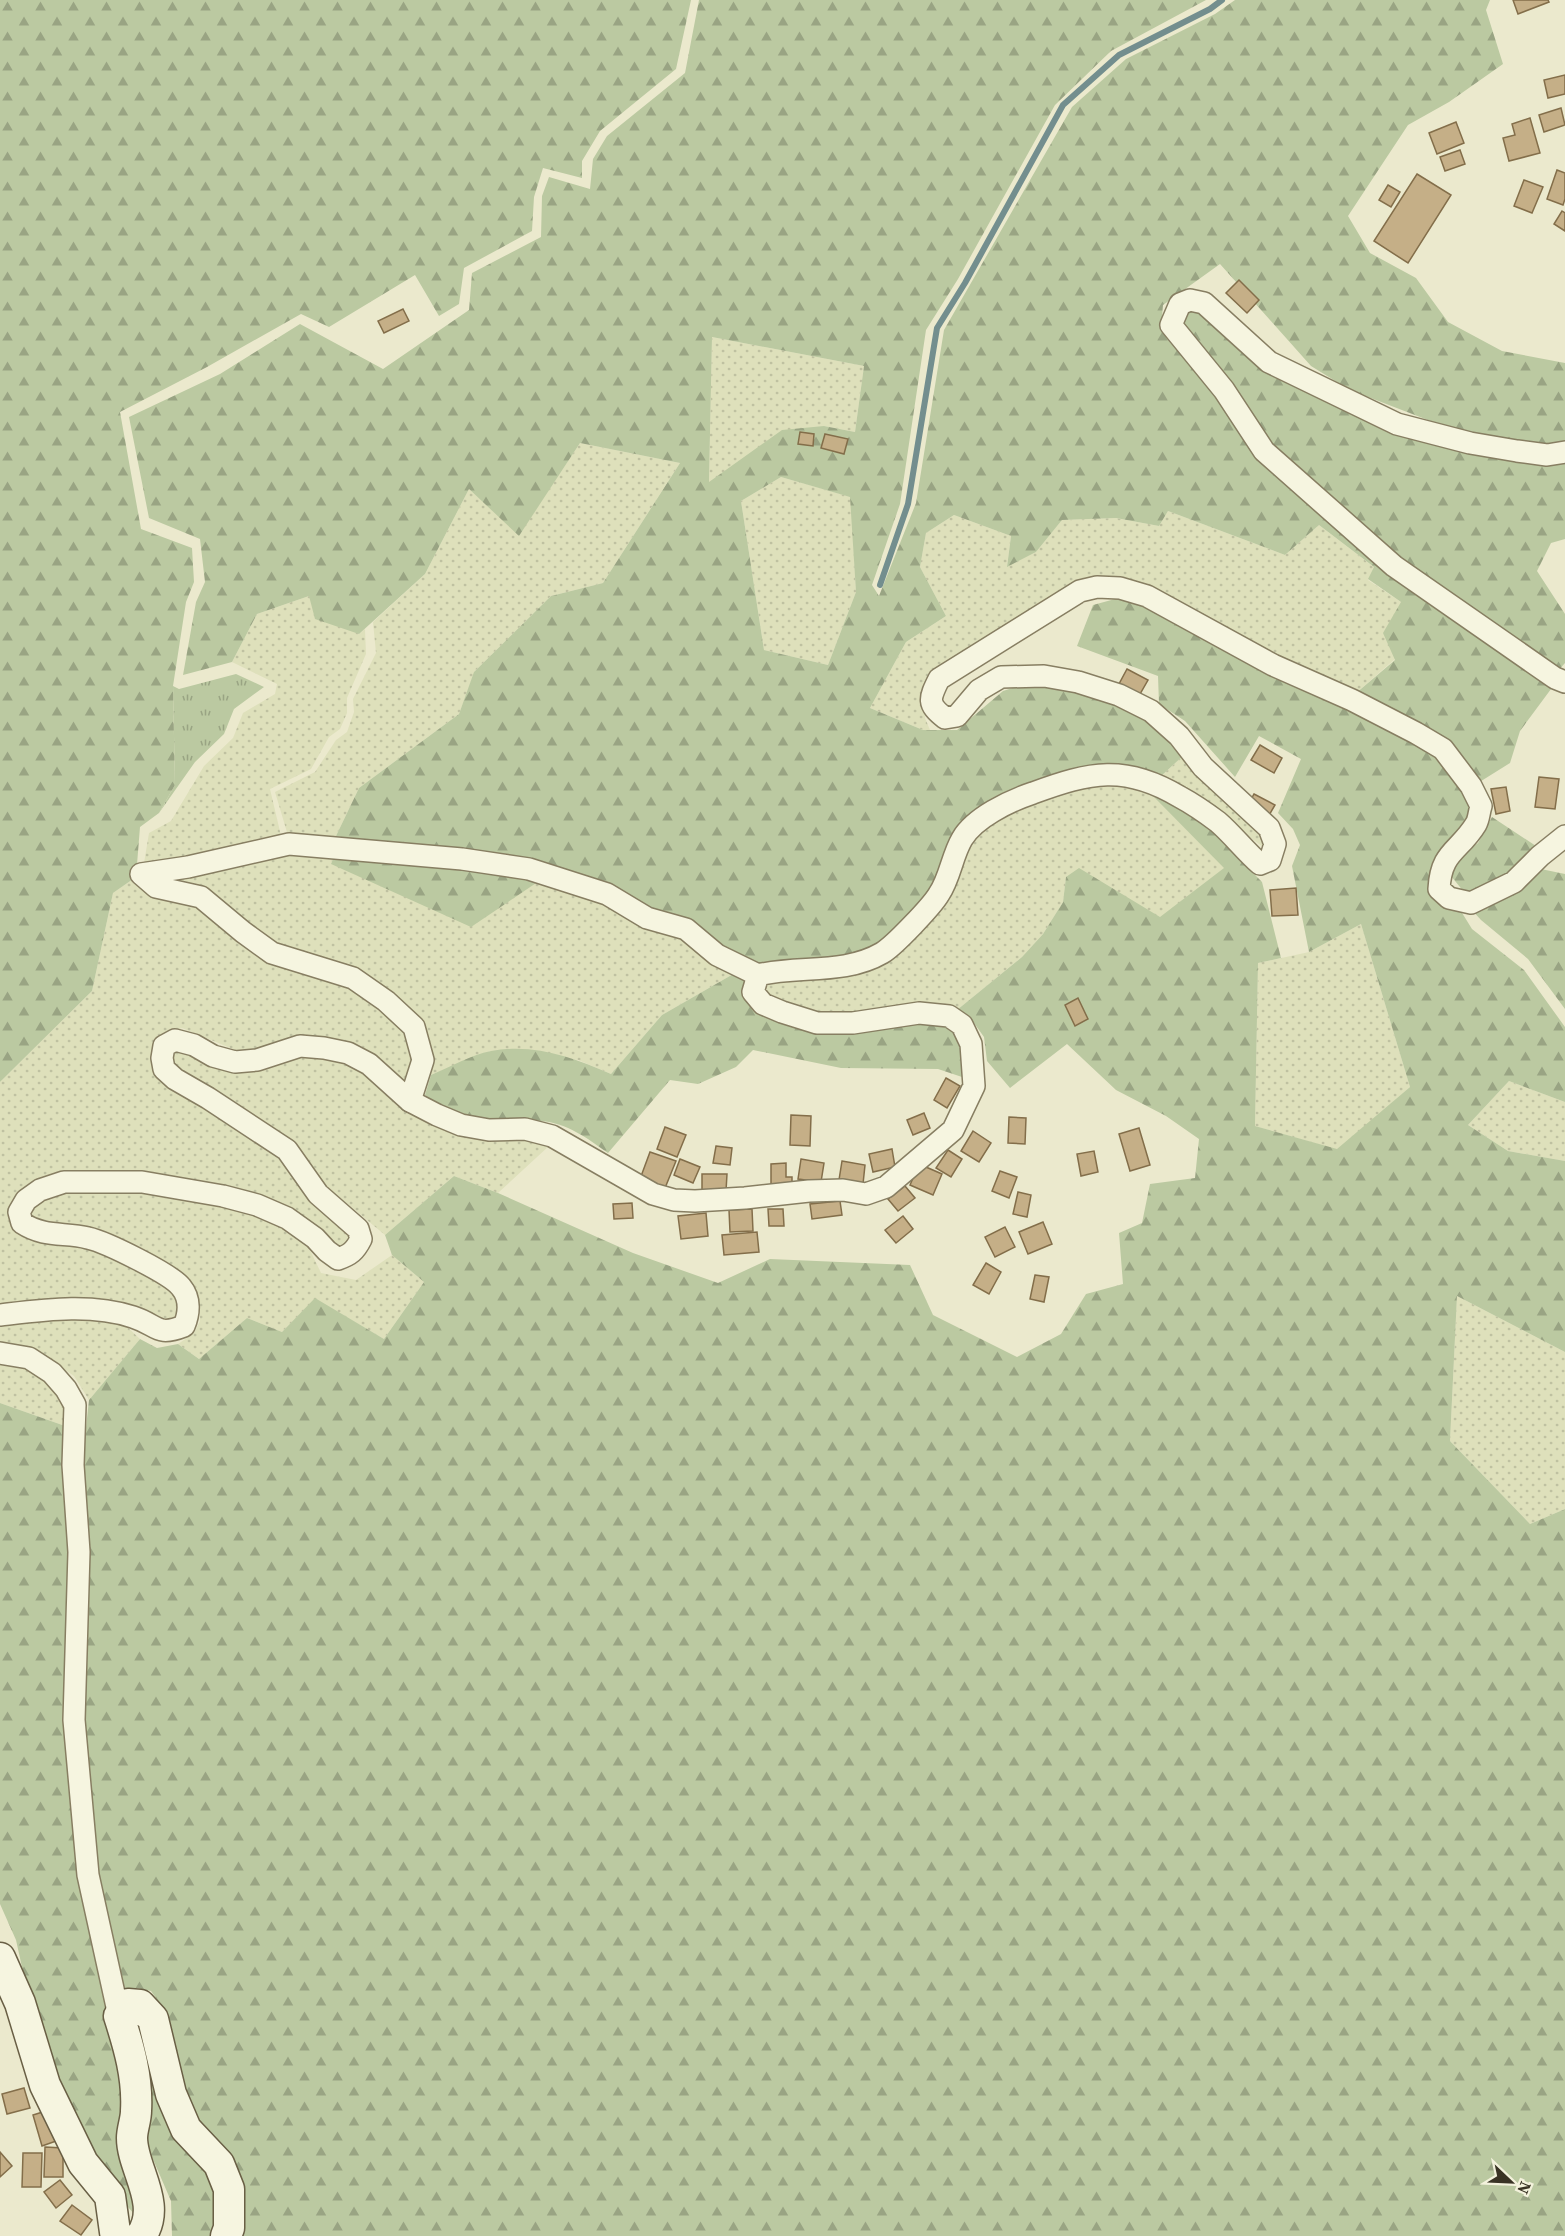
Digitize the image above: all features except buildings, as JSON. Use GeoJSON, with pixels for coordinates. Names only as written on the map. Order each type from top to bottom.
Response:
{"type":"FeatureCollection","features":[{"type":"Feature","properties":{"kind":"main road"},"geometry":{"type":"LineString","coordinates":[[0,1958],[20,2003],[45,2085],[83,2163],[110,2196],[115,2232],[119,2236]]}},
{"type":"Feature","properties":{"kind":"main road"},"geometry":{"type":"LineString","coordinates":[[141,2236],[145,2230],[149,2202],[132,2140],[136,2111],[132,2060],[119,2016],[128,2004],[140,2004],[153,2019],[171,2094],[186,2129],[219,2163],[229,2188],[229,2228],[226,2236]]}},
{"type":"Feature","properties":{"kind":"street"},"geometry":{"type":"LineString","coordinates":[[1565,452],[1547,455],[1517,451],[1460,440],[1397,423],[1269,362],[1204,303],[1190,300],[1180,303],[1174,313],[1171,325],[1224,390],[1264,451],[1394,566],[1546,671],[1565,681]]}},
{"type":"Feature","properties":{"kind":"street"},"geometry":{"type":"LineString","coordinates":[[410,1101],[423,1060],[414,1027],[387,1001],[353,978],[272,953],[201,897],[156,887],[141,874],[188,867],[289,844],[441,856],[529,869],[607,894],[647,918],[686,929],[717,955],[758,975],[777,970],[842,968],[883,953],[915,922],[939,894],[961,840],[973,824],[1021,797],[1065,781],[1100,774],[1128,774],[1161,786],[1218,822],[1260,864],[1270,860],[1275,844],[1269,828],[1203,767],[1179,736],[1151,711],[1119,695],[1078,682],[1044,676],[1001,677],[979,690],[957,716],[945,718],[933,709],[930,697],[939,679],[1080,591],[1097,587],[1120,588],[1147,596],[1273,665],[1352,700],[1443,749],[1471,786],[1481,806],[1477,823],[1450,853],[1440,873],[1439,889],[1449,898],[1471,903],[1514,882],[1540,856],[1565,836]]}},
{"type":"Feature","properties":{"kind":"street"},"geometry":{"type":"LineString","coordinates":[[0,1315],[56,1309],[109,1311],[135,1317],[163,1332],[184,1326],[189,1314],[188,1301],[182,1287],[169,1278],[127,1254],[92,1239],[71,1234],[34,1231],[22,1224],[19,1212],[26,1200],[40,1190],[64,1182],[142,1182],[222,1196],[257,1205],[286,1218],[315,1238],[338,1259],[349,1255],[356,1249],[361,1239],[358,1229],[318,1194],[287,1150],[175,1079],[164,1069],[162,1058],[164,1046],[175,1040],[194,1045],[213,1056],[235,1062],[257,1060],[300,1046],[348,1053],[369,1064],[410,1101],[461,1125],[489,1130],[525,1129],[552,1136],[653,1194],[674,1200],[695,1201],[809,1191],[843,1190],[866,1194],[886,1186],[953,1130],[974,1086],[970,1044],[962,1025],[950,1016],[919,1013],[853,1023],[817,1023],[763,1004],[753,992],[758,975]]}},
{"type":"Feature","properties":{"kind":"street"},"geometry":{"type":"LineString","coordinates":[[0,1353],[29,1358],[52,1373],[66,1389],[75,1405],[73,1465],[79,1552],[74,1720],[88,1875],[119,2016]]}},
{"type":"Feature","properties":{"kind":"green space"},"geometry":{"type":"Polygon","coordinates":[[[0,0],[691,0],[676,69],[600,131],[582,161],[582,178],[543,168],[534,197],[532,231],[464,268],[459,304],[439,316],[415,275],[329,327],[301,314],[207,367],[120,412],[141,529],[192,548],[194,582],[186,602],[173,686],[175,785],[159,813],[140,827],[136,877],[113,893],[92,991],[0,1082],[0,0]]]}},
{"type":"Feature","properties":{"kind":"green space"},"geometry":{"type":"Polygon","coordinates":[[[699,0],[1206,0],[1111,51],[1055,105],[958,279],[926,330],[900,504],[872,585],[879,596],[916,503],[944,330],[1072,107],[1126,59],[1215,14],[1235,0],[1490,0],[1486,10],[1503,64],[1449,102],[1408,125],[1348,216],[1370,253],[1416,278],[1448,322],[1502,351],[1565,363],[1565,445],[1524,447],[1487,440],[1350,390],[1311,366],[1220,264],[1163,305],[1161,328],[1218,396],[1257,460],[1393,573],[1554,685],[1520,731],[1510,763],[1478,783],[1355,694],[1395,660],[1383,633],[1401,602],[1368,579],[1374,567],[1319,525],[1285,555],[1168,511],[1159,526],[1116,518],[1062,520],[1036,552],[1007,567],[1011,536],[954,515],[926,533],[920,567],[946,616],[906,642],[870,708],[923,730],[957,730],[1003,691],[1032,682],[1088,693],[1138,709],[1185,754],[1159,778],[1000,797],[942,870],[925,900],[896,932],[866,951],[835,959],[742,964],[606,889],[336,836],[359,788],[459,714],[474,672],[551,596],[603,583],[680,463],[580,443],[519,536],[469,489],[425,574],[359,634],[315,619],[309,596],[257,614],[232,662],[183,675],[196,602],[205,582],[200,539],[149,518],[129,417],[220,374],[300,324],[383,369],[469,310],[472,273],[541,237],[542,196],[549,177],[590,189],[593,159],[607,136],[685,73],[699,0]],[[712,337],[709,482],[782,430],[824,426],[855,432],[864,366],[712,337]],[[781,477],[741,501],[764,650],[828,665],[856,592],[850,497],[781,477]]]}},
{"type":"Feature","properties":{"kind":"green space"},"geometry":{"type":"Polygon","coordinates":[[[1194,307],[1265,369],[1526,462],[1559,464],[1565,462],[1565,539],[1551,543],[1537,571],[1565,614],[1565,663],[1556,673],[1395,559],[1271,447],[1234,385],[1180,322],[1183,311],[1194,307]]]}},
{"type":"Feature","properties":{"kind":"green space"},"geometry":{"type":"Polygon","coordinates":[[[712,337],[864,366],[855,432],[824,426],[709,483],[712,337]]]}},
{"type":"Feature","properties":{"kind":"green space"},"geometry":{"type":"Polygon","coordinates":[[[580,443],[680,463],[603,583],[551,596],[475,671],[459,714],[359,788],[336,836],[289,839],[275,792],[315,772],[336,740],[347,732],[354,712],[353,699],[376,653],[373,622],[425,574],[469,489],[519,535],[580,443]]]}},
{"type":"Feature","properties":{"kind":"green space"},"geometry":{"type":"Polygon","coordinates":[[[781,477],[851,497],[856,592],[828,665],[764,650],[741,501],[781,477]]]}},
{"type":"Feature","properties":{"kind":"green space"},"geometry":{"type":"Polygon","coordinates":[[[1168,511],[1285,555],[1319,525],[1375,568],[1368,580],[1401,602],[1395,659],[1355,694],[1081,580],[1056,592],[935,673],[924,696],[925,718],[930,730],[923,730],[870,708],[906,642],[946,616],[920,567],[926,533],[954,515],[1011,536],[1007,566],[1036,552],[1062,520],[1116,518],[1159,526],[1168,511]]]}},
{"type":"Feature","properties":{"kind":"green space"},"geometry":{"type":"Polygon","coordinates":[[[309,596],[359,634],[365,629],[366,654],[347,698],[347,713],[340,729],[329,737],[311,769],[270,789],[282,840],[143,869],[149,833],[171,821],[204,766],[233,738],[243,713],[275,694],[277,684],[232,662],[257,614],[309,596]]]}},
{"type":"Feature","properties":{"kind":"green space"},"geometry":{"type":"Polygon","coordinates":[[[1126,596],[1438,755],[1467,791],[1475,812],[1433,879],[1459,908],[1472,929],[1524,970],[1565,1027],[1565,1102],[1509,1081],[1468,1125],[1508,1151],[1565,1161],[1565,1352],[1457,1296],[1450,1441],[1530,1524],[1565,1509],[1565,2236],[237,2236],[202,2128],[186,2096],[163,2008],[151,1991],[137,1988],[128,1991],[120,1983],[96,1872],[84,1720],[82,1464],[89,1400],[140,1339],[157,1348],[178,1344],[199,1359],[247,1318],[282,1332],[315,1298],[384,1339],[424,1282],[392,1255],[385,1235],[454,1176],[633,1253],[718,1283],[770,1259],[910,1265],[933,1315],[1017,1357],[1061,1334],[1086,1294],[1123,1284],[1119,1233],[1142,1223],[1150,1184],[1195,1178],[1199,1139],[1166,1116],[1116,1090],[1067,1044],[1010,1088],[987,1061],[984,1037],[974,1023],[957,1010],[1022,957],[1043,934],[1063,902],[1066,877],[1079,868],[1160,917],[1224,868],[1149,792],[1179,803],[1206,825],[1262,882],[1281,958],[1258,963],[1255,1126],[1337,1149],[1410,1087],[1361,924],[1309,952],[1292,866],[1300,845],[1293,829],[1278,813],[1301,759],[1259,736],[1235,777],[1185,721],[1159,704],[1158,676],[1077,646],[1093,605],[1126,596]]]}},
{"type":"Feature","properties":{"kind":"green space"},"geometry":{"type":"Polygon","coordinates":[[[236,674],[264,687],[234,709],[224,734],[195,762],[159,813],[175,785],[173,686],[179,689],[236,674]]]}},
{"type":"Feature","properties":{"kind":"green space"},"geometry":{"type":"Polygon","coordinates":[[[1185,754],[1207,783],[1264,839],[1263,847],[1183,787],[1159,778],[1185,754]]]}},
{"type":"Feature","properties":{"kind":"green space"},"geometry":{"type":"Polygon","coordinates":[[[1076,787],[1117,787],[1149,792],[1225,868],[1160,918],[1066,877],[1063,902],[1043,934],[1022,957],[957,1010],[933,1003],[910,1004],[862,1012],[815,1014],[770,1000],[766,987],[778,979],[903,948],[928,925],[947,898],[969,841],[982,827],[1027,799],[1076,787]]]}},
{"type":"Feature","properties":{"kind":"green space"},"geometry":{"type":"Polygon","coordinates":[[[1492,817],[1539,848],[1514,873],[1498,884],[1464,892],[1451,876],[1458,857],[1478,843],[1492,817]]]}},
{"type":"Feature","properties":{"kind":"green space"},"geometry":{"type":"Polygon","coordinates":[[[290,849],[335,854],[331,864],[545,877],[686,933],[735,973],[662,1015],[611,1074],[578,1060],[490,1051],[431,1075],[419,1021],[274,948],[149,878],[290,849]]]}},
{"type":"Feature","properties":{"kind":"green space"},"geometry":{"type":"Polygon","coordinates":[[[335,854],[545,877],[471,927],[331,864],[335,854]]]}},
{"type":"Feature","properties":{"kind":"green space"},"geometry":{"type":"Polygon","coordinates":[[[1536,868],[1565,874],[1565,1009],[1528,959],[1470,908],[1536,868]]]}},
{"type":"Feature","properties":{"kind":"green space"},"geometry":{"type":"Polygon","coordinates":[[[136,877],[200,903],[271,957],[352,982],[412,1031],[419,1058],[410,1088],[360,1045],[338,1039],[320,1039],[245,1054],[182,1028],[166,1034],[155,1063],[263,1139],[351,1234],[349,1245],[339,1247],[231,1190],[175,1176],[128,1172],[18,1200],[45,1242],[85,1248],[117,1257],[173,1285],[182,1303],[177,1319],[164,1322],[0,1306],[0,1082],[92,991],[113,893],[136,877]]]}},
{"type":"Feature","properties":{"kind":"green space"},"geometry":{"type":"Polygon","coordinates":[[[1361,924],[1410,1087],[1338,1150],[1255,1126],[1258,963],[1309,952],[1361,924]]]}},
{"type":"Feature","properties":{"kind":"green space"},"geometry":{"type":"Polygon","coordinates":[[[735,973],[750,978],[759,1009],[950,1025],[960,1032],[965,1078],[938,1069],[841,1068],[753,1050],[736,1067],[698,1084],[670,1080],[608,1153],[568,1128],[550,1122],[496,1124],[474,1120],[443,1108],[425,1095],[431,1075],[476,1055],[507,1049],[552,1053],[611,1074],[662,1015],[735,973]]]}},
{"type":"Feature","properties":{"kind":"green space"},"geometry":{"type":"Polygon","coordinates":[[[183,1051],[231,1072],[255,1071],[297,1055],[315,1053],[347,1062],[364,1072],[405,1108],[525,1137],[549,1146],[498,1193],[454,1176],[385,1235],[314,1176],[171,1065],[172,1053],[183,1051]]]}},
{"type":"Feature","properties":{"kind":"green space"},"geometry":{"type":"Polygon","coordinates":[[[1509,1081],[1565,1102],[1565,1161],[1508,1151],[1468,1125],[1509,1081]]]}},
{"type":"Feature","properties":{"kind":"green space"},"geometry":{"type":"Polygon","coordinates":[[[71,1189],[173,1195],[272,1218],[296,1233],[311,1252],[321,1273],[356,1280],[392,1255],[424,1282],[384,1339],[315,1299],[282,1332],[247,1318],[199,1359],[178,1344],[194,1333],[200,1321],[200,1308],[192,1293],[26,1215],[36,1202],[71,1189]]]}},
{"type":"Feature","properties":{"kind":"green space"},"geometry":{"type":"Polygon","coordinates":[[[1457,1296],[1565,1352],[1565,1509],[1530,1524],[1450,1441],[1457,1296]]]}},
{"type":"Feature","properties":{"kind":"green space"},"geometry":{"type":"Polygon","coordinates":[[[103,1317],[124,1324],[140,1339],[89,1400],[74,1376],[56,1364],[0,1343],[0,1322],[103,1317]]]}},
{"type":"Feature","properties":{"kind":"green space"},"geometry":{"type":"Polygon","coordinates":[[[0,1361],[21,1367],[50,1381],[64,1397],[65,1426],[0,1403],[0,1361]]]}},
{"type":"Feature","properties":{"kind":"green space"},"geometry":{"type":"Polygon","coordinates":[[[0,1403],[65,1426],[74,1555],[69,1721],[115,2021],[141,2222],[89,2162],[33,2017],[16,1940],[0,1904],[0,1403]]]}},
{"type":"Feature","properties":{"kind":"green space"},"geometry":{"type":"Polygon","coordinates":[[[139,2028],[150,2036],[197,2158],[213,2186],[217,2217],[214,2236],[172,2236],[171,2201],[149,2150],[131,2034],[139,2028]]]}},
{"type":"Feature","properties":{"kind":"waterway"},"geometry":{"type":"LineString","coordinates":[[880,585],[908,504],[937,328],[965,283],[1063,105],[1119,55],[1210,9],[1222,0]]}}]}
